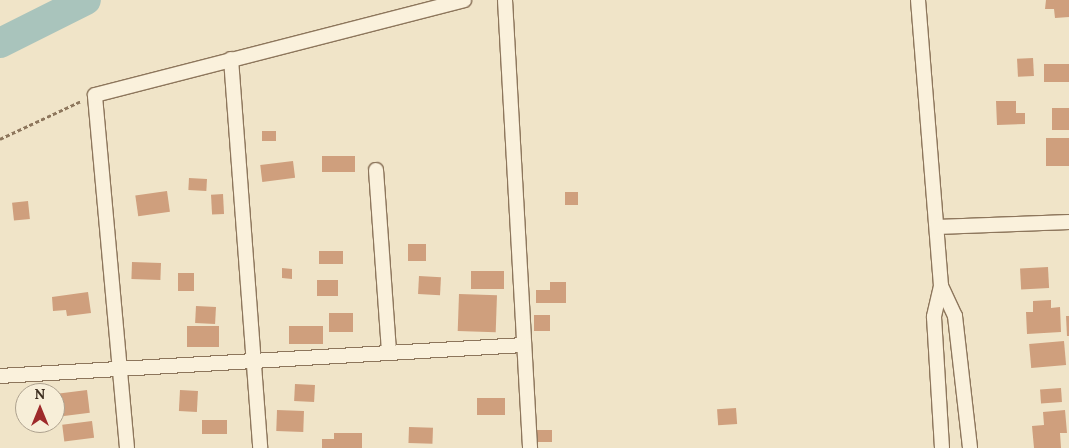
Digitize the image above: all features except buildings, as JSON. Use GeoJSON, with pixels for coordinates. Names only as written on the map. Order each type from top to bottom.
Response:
{"type":"FeatureCollection","features":[{"type":"Feature","properties":{"kind":"street"},"geometry":{"type":"LineString","coordinates":[[126,448],[95,95],[464,0]]}},
{"type":"Feature","properties":{"kind":"street"},"geometry":{"type":"LineString","coordinates":[[505,0],[530,448]]}},
{"type":"Feature","properties":{"kind":"street"},"geometry":{"type":"LineString","coordinates":[[918,0],[941,286],[934,317],[942,448]]}},
{"type":"Feature","properties":{"kind":"street"},"geometry":{"type":"LineString","coordinates":[[231,59],[260,448]]}},
{"type":"Feature","properties":{"kind":"street"},"geometry":{"type":"LineString","coordinates":[[376,170],[389,354]]}},
{"type":"Feature","properties":{"kind":"street"},"geometry":{"type":"LineString","coordinates":[[937,226],[1069,222]]}},
{"type":"Feature","properties":{"kind":"street"},"geometry":{"type":"LineString","coordinates":[[941,286],[955,316],[970,448]]}},
{"type":"Feature","properties":{"kind":"street"},"geometry":{"type":"LineString","coordinates":[[0,376],[119,367],[254,362],[524,345]]}},
{"type":"Feature","properties":{"kind":"path"},"geometry":{"type":"LineString","coordinates":[[0,139],[95,95]]}},
{"type":"Feature","properties":{"kind":"waterway"},"geometry":{"type":"LineString","coordinates":[[0,43],[86,0]]}}]}
